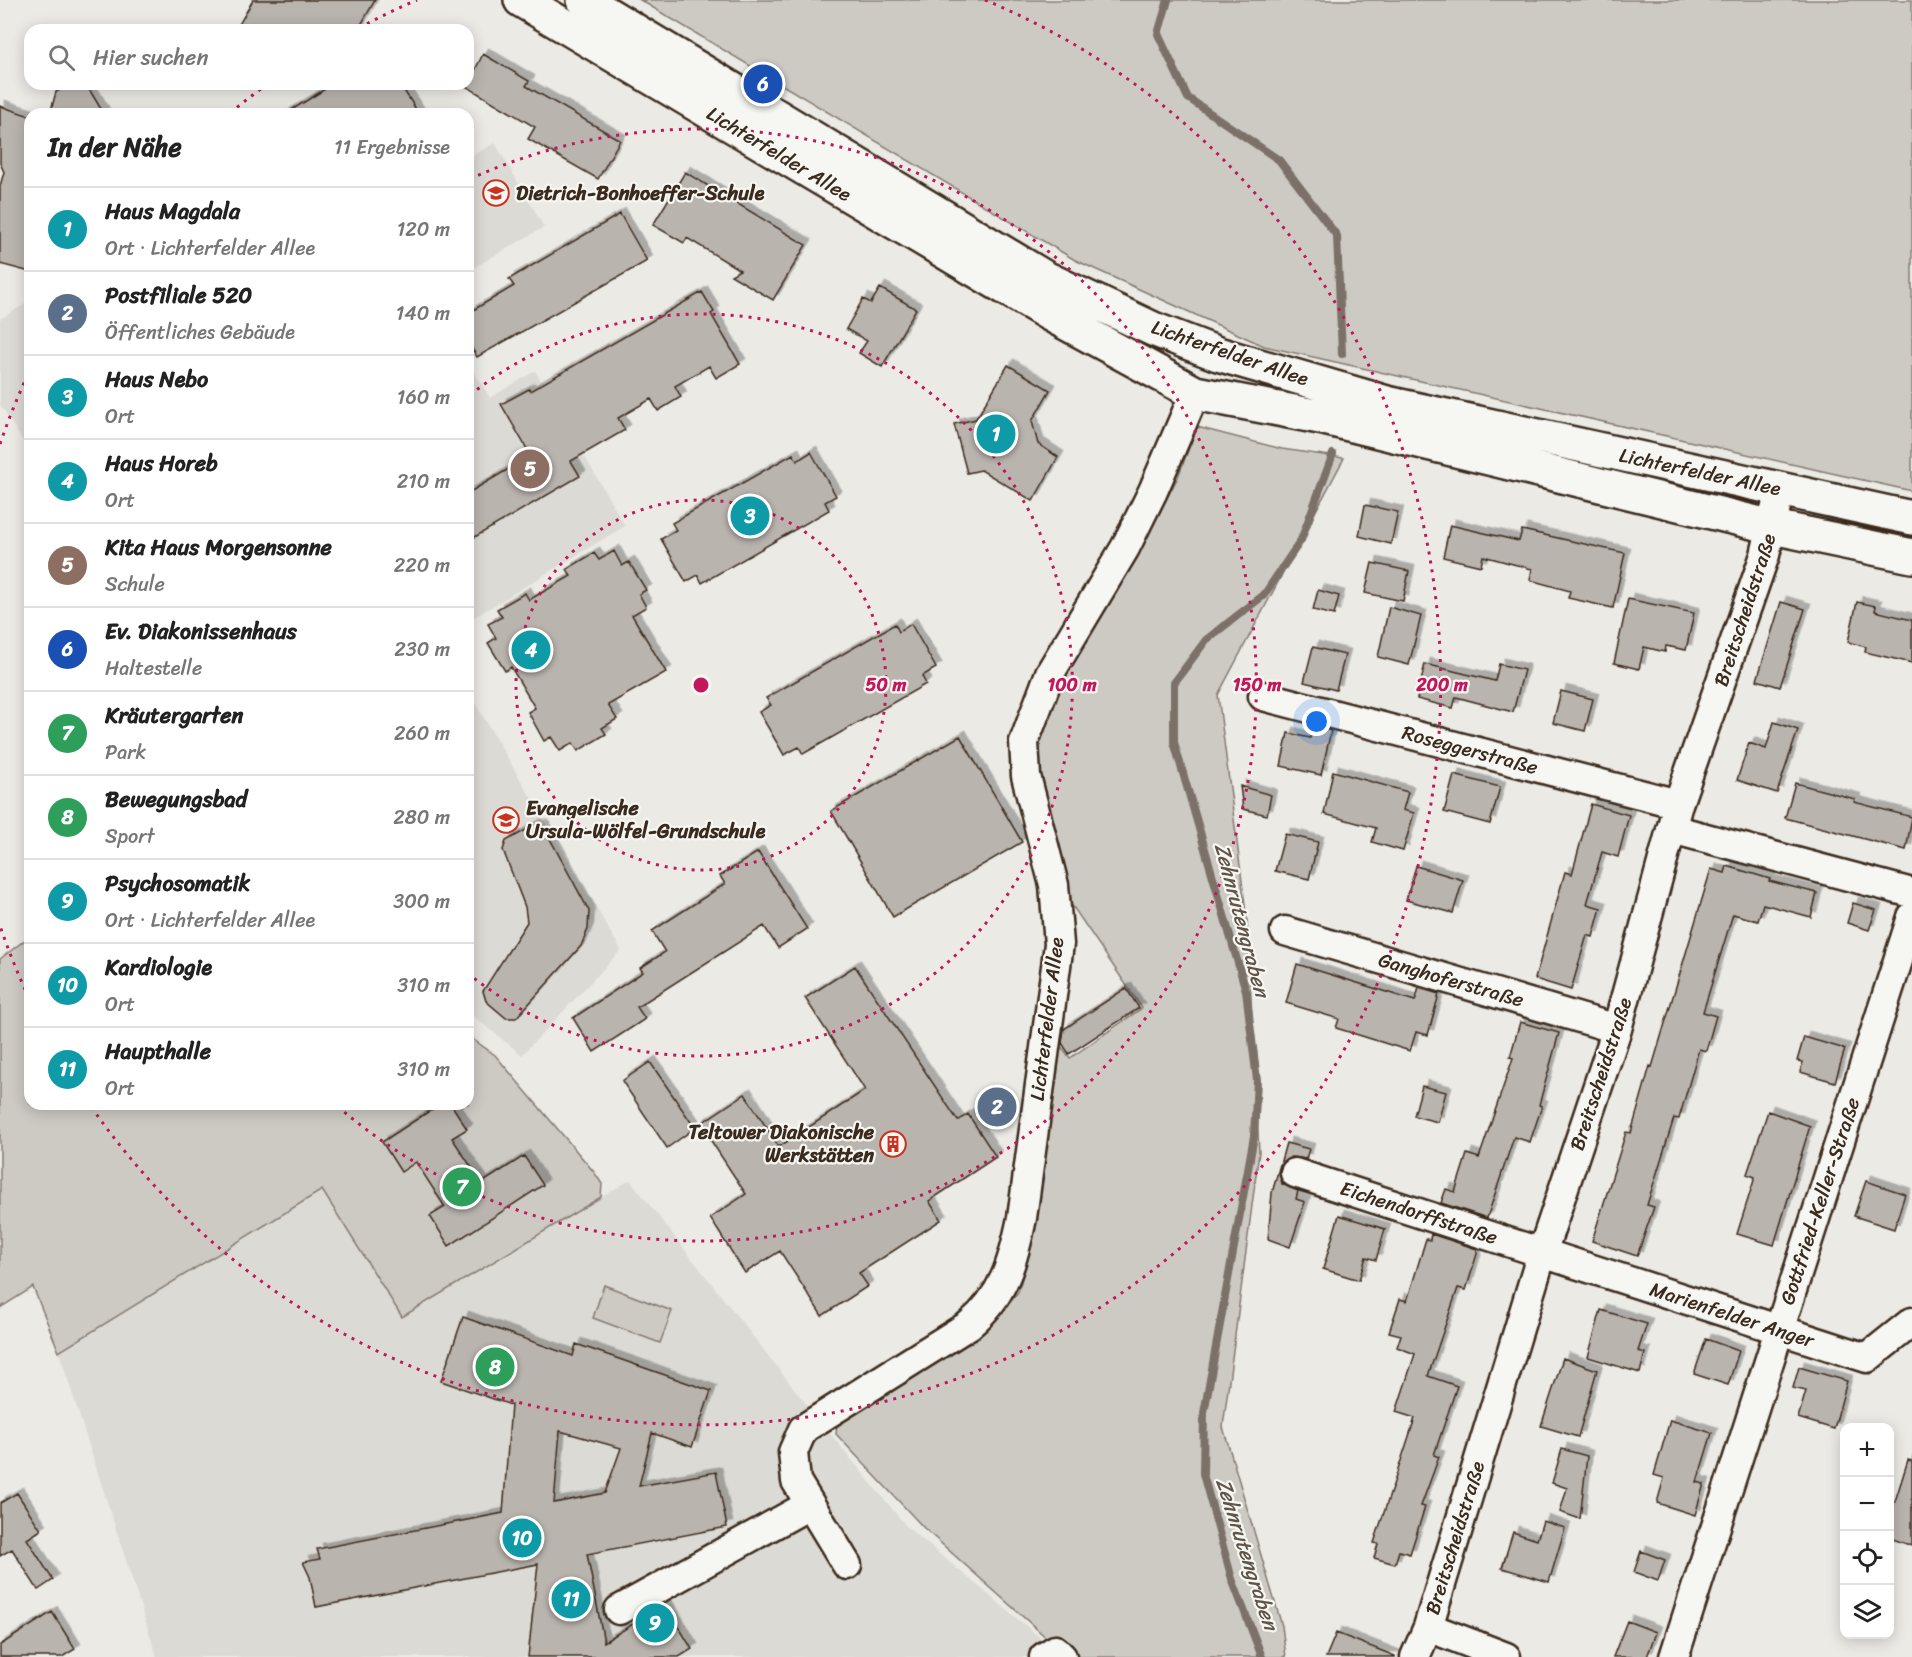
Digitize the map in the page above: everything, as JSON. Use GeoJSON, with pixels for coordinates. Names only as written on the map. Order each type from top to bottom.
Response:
{"type":"FeatureCollection","features":[{"type":"Feature","properties":{"kind":"main road","name":"Lichterfelder Allee"},"geometry":{"type":"LineString","coordinates":[[521,0],[1038,307],[1195,393],[1320,417],[1773,527],[1912,556]]}},
{"type":"Feature","properties":{"kind":"main road","name":"Lichterfelder Allee"},"geometry":{"type":"LineString","coordinates":[[584,0],[1045,278],[1153,329],[1218,354],[1387,403],[1912,518]]}},
{"type":"Feature","properties":{"kind":"street","name":"Lichterfelder Allee"},"geometry":{"type":"LineString","coordinates":[[847,1564],[796,1481],[793,1452],[803,1428],[969,1325],[988,1310],[1005,1280],[1016,1249],[1059,944],[1054,885],[1026,776],[1024,742],[1050,673],[1125,548],[1154,491],[1195,393]]}},
{"type":"Feature","properties":{"kind":"street","name":"Breitscheidstraße"},"geometry":{"type":"LineString","coordinates":[[1415,1657],[1428,1627],[1542,1253],[1617,1029],[1675,817],[1766,555],[1780,489]]}},
{"type":"Feature","properties":{"kind":"street","name":"Roseggerstraße"},"geometry":{"type":"LineString","coordinates":[[1263,696],[1675,817],[1912,893]]}},
{"type":"Feature","properties":{"kind":"street","name":"Gottfried-Keller-Straße"},"geometry":{"type":"LineString","coordinates":[[1674,1657],[1912,917]]}},
{"type":"Feature","properties":{"kind":"street","name":"Ganghoferstraße"},"geometry":{"type":"LineString","coordinates":[[1286,931],[1617,1029]]}},
{"type":"Feature","properties":{"kind":"street","name":"Eichendorffstraße"},"geometry":{"type":"LineString","coordinates":[[1295,1173],[1542,1253]]}},
{"type":"Feature","properties":{"kind":"street","name":"Marienfelder Anger"},"geometry":{"type":"LineString","coordinates":[[1542,1253],[1866,1358],[1912,1322]]}},
{"type":"Feature","properties":{"kind":"street"},"geometry":{"type":"LineString","coordinates":[[619,1610],[809,1505]]}},
{"type":"Feature","properties":{"kind":"street"},"geometry":{"type":"LineString","coordinates":[[1428,1627],[1506,1657]]}},
{"type":"Feature","properties":{"kind":"shaded area"},"geometry":{"type":"Polygon","coordinates":[[[640,0],[1912,0],[1912,491],[1264,346],[1075,260],[640,0]]]}},
{"type":"Feature","properties":{"kind":"shaded area","name":"Dietrich-Bonhoeffer-Schule"},"geometry":{"type":"Polygon","coordinates":[[[495,143],[544,227],[474,268],[474,155],[495,143]]]}},
{"type":"Feature","properties":{"kind":"shaded area"},"geometry":{"type":"Polygon","coordinates":[[[24,305],[24,443],[0,404],[0,319],[24,305]]]}},
{"type":"Feature","properties":{"kind":"shaded area"},"geometry":{"type":"Polygon","coordinates":[[[535,371],[625,526],[474,617],[474,373],[490,398],[535,371]]]}},
{"type":"Feature","properties":{"kind":"shaded area"},"geometry":{"type":"Polygon","coordinates":[[[1197,427],[1282,449],[1344,458],[1218,695],[1247,920],[1259,1152],[1223,1427],[1282,1626],[1286,1657],[1068,1657],[924,1528],[836,1434],[838,1414],[957,1341],[979,1337],[1000,1316],[1018,1292],[1026,1265],[1023,1246],[1050,1032],[1070,1058],[1142,1008],[1069,901],[1042,813],[1036,753],[1066,666],[1137,555],[1178,477],[1197,427]]]}},
{"type":"Feature","properties":{"kind":"shaded area"},"geometry":{"type":"Polygon","coordinates":[[[1815,512],[1912,528],[1912,542],[1814,520],[1812,517],[1815,512]]]}},
{"type":"Feature","properties":{"kind":"shaded area","name":"Evangelische Ursula-Wölfel-Grundschule"},"geometry":{"type":"Polygon","coordinates":[[[474,701],[621,950],[522,1055],[474,1017],[474,701]]]}},
{"type":"Feature","properties":{"kind":"shaded area"},"geometry":{"type":"Polygon","coordinates":[[[24,941],[24,1110],[474,1110],[474,1040],[495,1055],[594,1172],[602,1184],[601,1197],[402,1317],[322,1190],[59,1352],[33,1287],[0,1308],[0,959],[24,941]]]}},
{"type":"Feature","properties":{"kind":"shaded area"},"geometry":{"type":"Polygon","coordinates":[[[630,1180],[818,1419],[907,1527],[1055,1650],[1044,1657],[157,1657],[59,1352],[323,1189],[402,1317],[630,1180]]]}},
{"type":"Feature","properties":{"kind":"shaded area"},"geometry":{"type":"Polygon","coordinates":[[[604,1285],[672,1311],[660,1343],[593,1318],[604,1285]]]}},
{"type":"Feature","properties":{"kind":"building"},"geometry":{"type":"Polygon","coordinates":[[[253,0],[375,0],[361,24],[239,24],[253,0]]]}},
{"type":"Feature","properties":{"kind":"building"},"geometry":{"type":"Polygon","coordinates":[[[483,54],[529,81],[526,86],[620,140],[598,179],[528,139],[535,127],[472,90],[474,72],[483,54]]]}},
{"type":"Feature","properties":{"kind":"building"},"geometry":{"type":"Polygon","coordinates":[[[90,90],[100,108],[52,108],[56,92],[90,90]]]}},
{"type":"Feature","properties":{"kind":"building"},"geometry":{"type":"Polygon","coordinates":[[[323,90],[404,90],[415,108],[295,108],[323,90]]]}},
{"type":"Feature","properties":{"kind":"building"},"geometry":{"type":"Polygon","coordinates":[[[0,106],[24,114],[24,270],[0,264],[0,186],[4,172],[0,163],[0,106]]]}},
{"type":"Feature","properties":{"kind":"building"},"geometry":{"type":"Polygon","coordinates":[[[685,172],[806,245],[773,300],[731,275],[740,270],[687,238],[684,243],[653,225],[685,172]]]}},
{"type":"Feature","properties":{"kind":"building"},"geometry":{"type":"Polygon","coordinates":[[[620,214],[647,261],[477,357],[474,352],[474,309],[514,286],[509,279],[620,214]]]}},
{"type":"Feature","properties":{"kind":"building"},"geometry":{"type":"Polygon","coordinates":[[[880,288],[916,309],[882,367],[859,353],[867,341],[846,329],[863,299],[871,303],[880,288]]]}},
{"type":"Feature","properties":{"kind":"building"},"geometry":{"type":"Polygon","coordinates":[[[702,292],[714,312],[711,314],[740,364],[716,378],[709,366],[675,386],[681,397],[658,411],[651,399],[618,418],[625,430],[571,461],[580,476],[474,538],[474,489],[531,456],[501,404],[529,389],[530,391],[702,292]]]}},
{"type":"Feature","properties":{"kind":"building"},"geometry":{"type":"Polygon","coordinates":[[[1008,365],[1050,390],[1032,421],[1038,444],[1058,457],[1033,501],[981,470],[967,473],[954,424],[976,419],[1008,365]]]}},
{"type":"Feature","properties":{"kind":"building"},"geometry":{"type":"Polygon","coordinates":[[[811,452],[836,496],[825,502],[829,510],[702,583],[698,575],[686,582],[661,539],[676,530],[672,523],[793,454],[797,461],[811,452]]]}},
{"type":"Feature","properties":{"kind":"building"},"geometry":{"type":"Polygon","coordinates":[[[1365,505],[1398,512],[1391,544],[1359,536],[1365,505]]]}},
{"type":"Feature","properties":{"kind":"building"},"geometry":{"type":"Polygon","coordinates":[[[1450,525],[1519,541],[1522,530],[1625,553],[1613,608],[1568,598],[1570,591],[1530,580],[1532,569],[1483,556],[1481,566],[1443,557],[1450,525]]]}},
{"type":"Feature","properties":{"kind":"building"},"geometry":{"type":"Polygon","coordinates":[[[614,551],[622,566],[629,562],[646,590],[639,594],[646,607],[632,615],[666,672],[608,705],[617,719],[602,728],[606,734],[578,751],[573,743],[560,751],[551,737],[544,741],[528,712],[535,708],[511,667],[505,671],[488,643],[496,638],[488,624],[502,617],[497,609],[525,593],[529,600],[571,576],[567,569],[594,553],[599,560],[614,551]]]}},
{"type":"Feature","properties":{"kind":"building"},"geometry":{"type":"Polygon","coordinates":[[[1372,563],[1409,571],[1403,601],[1365,593],[1372,563]]]}},
{"type":"Feature","properties":{"kind":"building"},"geometry":{"type":"Polygon","coordinates":[[[1318,590],[1339,596],[1334,615],[1313,610],[1318,590]]]}},
{"type":"Feature","properties":{"kind":"building"},"geometry":{"type":"Polygon","coordinates":[[[1628,599],[1694,613],[1686,650],[1666,646],[1665,652],[1644,647],[1639,669],[1614,663],[1628,599]]]}},
{"type":"Feature","properties":{"kind":"building"},"geometry":{"type":"Polygon","coordinates":[[[1781,602],[1805,609],[1780,687],[1757,680],[1781,602]]]}},
{"type":"Feature","properties":{"kind":"building"},"geometry":{"type":"Polygon","coordinates":[[[1857,602],[1876,606],[1875,611],[1912,620],[1912,663],[1865,652],[1866,647],[1848,642],[1857,602]]]}},
{"type":"Feature","properties":{"kind":"building"},"geometry":{"type":"Polygon","coordinates":[[[1389,607],[1421,616],[1409,665],[1378,657],[1389,607]]]}},
{"type":"Feature","properties":{"kind":"building"},"geometry":{"type":"Polygon","coordinates":[[[895,624],[899,632],[911,624],[936,668],[922,676],[926,684],[803,754],[799,747],[784,755],[759,712],[771,705],[766,698],[895,624]]]}},
{"type":"Feature","properties":{"kind":"building"},"geometry":{"type":"Polygon","coordinates":[[[1313,647],[1345,655],[1336,690],[1304,682],[1313,647]]]}},
{"type":"Feature","properties":{"kind":"building"},"geometry":{"type":"Polygon","coordinates":[[[1425,664],[1495,681],[1499,664],[1524,670],[1513,712],[1456,697],[1453,708],[1417,699],[1425,664]]]}},
{"type":"Feature","properties":{"kind":"building"},"geometry":{"type":"Polygon","coordinates":[[[1561,691],[1593,699],[1585,731],[1553,723],[1561,691]]]}},
{"type":"Feature","properties":{"kind":"building"},"geometry":{"type":"Polygon","coordinates":[[[1774,722],[1798,730],[1777,793],[1737,780],[1749,743],[1766,749],[1774,722]]]}},
{"type":"Feature","properties":{"kind":"building"},"geometry":{"type":"Polygon","coordinates":[[[1313,726],[1331,731],[1321,775],[1281,766],[1288,733],[1310,738],[1313,726]]]}},
{"type":"Feature","properties":{"kind":"building"},"geometry":{"type":"Polygon","coordinates":[[[960,736],[1022,842],[893,917],[831,811],[960,736]]]}},
{"type":"Feature","properties":{"kind":"building"},"geometry":{"type":"Polygon","coordinates":[[[1333,771],[1408,792],[1403,810],[1414,813],[1403,851],[1372,842],[1376,828],[1324,814],[1333,771]]]}},
{"type":"Feature","properties":{"kind":"building"},"geometry":{"type":"Polygon","coordinates":[[[1454,775],[1500,787],[1490,824],[1444,812],[1454,775]]]}},
{"type":"Feature","properties":{"kind":"building"},"geometry":{"type":"Polygon","coordinates":[[[1795,783],[1912,817],[1906,850],[1785,818],[1795,783]]]}},
{"type":"Feature","properties":{"kind":"building"},"geometry":{"type":"Polygon","coordinates":[[[1240,786],[1271,795],[1267,815],[1243,809],[1240,786]]]}},
{"type":"Feature","properties":{"kind":"building"},"geometry":{"type":"Polygon","coordinates":[[[1591,804],[1629,815],[1618,857],[1602,852],[1587,904],[1601,908],[1593,937],[1587,935],[1571,990],[1535,979],[1565,872],[1572,874],[1591,804]]]}},
{"type":"Feature","properties":{"kind":"building"},"geometry":{"type":"Polygon","coordinates":[[[535,825],[543,826],[589,911],[588,929],[581,946],[516,1018],[506,1018],[486,1001],[483,991],[527,922],[525,907],[503,850],[506,841],[535,825]]]}},
{"type":"Feature","properties":{"kind":"building"},"geometry":{"type":"Polygon","coordinates":[[[1285,834],[1318,842],[1309,879],[1275,871],[1285,834]]]}},
{"type":"Feature","properties":{"kind":"building"},"geometry":{"type":"Polygon","coordinates":[[[758,852],[807,929],[778,948],[764,926],[637,1007],[645,1019],[594,1052],[573,1018],[643,972],[640,968],[665,952],[652,931],[725,884],[720,876],[758,852]]]}},
{"type":"Feature","properties":{"kind":"building"},"geometry":{"type":"Polygon","coordinates":[[[1416,866],[1463,880],[1453,913],[1406,900],[1416,866]]]}},
{"type":"Feature","properties":{"kind":"building"},"geometry":{"type":"Polygon","coordinates":[[[1727,866],[1770,879],[1769,881],[1817,893],[1811,917],[1763,904],[1758,921],[1733,914],[1703,1012],[1716,1016],[1706,1051],[1699,1049],[1679,1119],[1674,1118],[1647,1205],[1654,1207],[1637,1256],[1592,1241],[1626,1132],[1631,1133],[1711,869],[1725,873],[1727,866]]]}},
{"type":"Feature","properties":{"kind":"building"},"geometry":{"type":"Polygon","coordinates":[[[1853,903],[1876,910],[1869,930],[1847,923],[1853,903]]]}},
{"type":"Feature","properties":{"kind":"building"},"geometry":{"type":"Polygon","coordinates":[[[1297,964],[1415,1001],[1419,988],[1439,994],[1428,1035],[1416,1032],[1410,1051],[1336,1028],[1339,1019],[1286,1003],[1297,964]]]}},
{"type":"Feature","properties":{"kind":"building","name":"Teltower Diakonische Werkstätten"},"geometry":{"type":"Polygon","coordinates":[[[855,966],[958,1121],[968,1114],[996,1157],[929,1201],[941,1220],[859,1273],[868,1286],[822,1316],[780,1251],[745,1273],[710,1218],[746,1194],[700,1124],[745,1094],[779,1147],[865,1090],[805,998],[855,966]]]}},
{"type":"Feature","properties":{"kind":"building"},"geometry":{"type":"Polygon","coordinates":[[[1126,988],[1139,1008],[1069,1054],[1062,1043],[1064,1029],[1126,988]]]}},
{"type":"Feature","properties":{"kind":"building"},"geometry":{"type":"Polygon","coordinates":[[[1520,1022],[1559,1033],[1539,1105],[1542,1106],[1530,1142],[1514,1137],[1487,1218],[1441,1203],[1446,1189],[1455,1192],[1467,1154],[1479,1158],[1513,1058],[1510,1057],[1520,1022]]]}},
{"type":"Feature","properties":{"kind":"building"},"geometry":{"type":"Polygon","coordinates":[[[1804,1037],[1845,1049],[1835,1082],[1800,1072],[1803,1062],[1797,1061],[1804,1037]]]}},
{"type":"Feature","properties":{"kind":"building"},"geometry":{"type":"Polygon","coordinates":[[[650,1062],[695,1128],[667,1148],[622,1081],[650,1062]]]}},
{"type":"Feature","properties":{"kind":"building"},"geometry":{"type":"Polygon","coordinates":[[[1422,1086],[1446,1092],[1438,1122],[1414,1116],[1422,1086]]]}},
{"type":"Feature","properties":{"kind":"building"},"geometry":{"type":"Polygon","coordinates":[[[431,1110],[455,1110],[467,1129],[452,1138],[482,1183],[524,1156],[543,1185],[449,1246],[430,1216],[445,1207],[416,1162],[401,1172],[382,1142],[431,1110]]]}},
{"type":"Feature","properties":{"kind":"building"},"geometry":{"type":"Polygon","coordinates":[[[1768,1111],[1810,1126],[1774,1245],[1737,1234],[1755,1177],[1747,1174],[1768,1111]]]}},
{"type":"Feature","properties":{"kind":"building"},"geometry":{"type":"Polygon","coordinates":[[[1286,1143],[1309,1149],[1306,1159],[1291,1157],[1279,1168],[1286,1143]]]}},
{"type":"Feature","properties":{"kind":"building"},"geometry":{"type":"Polygon","coordinates":[[[1279,1168],[1282,1184],[1298,1191],[1296,1199],[1305,1202],[1290,1247],[1268,1239],[1272,1193],[1279,1168]]]}},
{"type":"Feature","properties":{"kind":"building"},"geometry":{"type":"Polygon","coordinates":[[[1866,1181],[1905,1194],[1894,1229],[1854,1216],[1866,1181]]]}},
{"type":"Feature","properties":{"kind":"building"},"geometry":{"type":"Polygon","coordinates":[[[1339,1215],[1385,1229],[1376,1260],[1366,1257],[1359,1280],[1323,1269],[1339,1215]]]}},
{"type":"Feature","properties":{"kind":"building"},"geometry":{"type":"Polygon","coordinates":[[[1431,1234],[1477,1249],[1477,1254],[1466,1290],[1458,1288],[1428,1376],[1457,1386],[1434,1455],[1439,1457],[1421,1506],[1425,1507],[1410,1554],[1399,1551],[1395,1564],[1374,1558],[1378,1544],[1374,1543],[1415,1418],[1396,1412],[1415,1354],[1397,1347],[1401,1335],[1389,1332],[1400,1299],[1407,1301],[1426,1239],[1430,1240],[1431,1234]]]}},
{"type":"Feature","properties":{"kind":"building"},"geometry":{"type":"Polygon","coordinates":[[[1601,1310],[1647,1324],[1638,1351],[1645,1353],[1640,1373],[1588,1357],[1601,1310]]]}},
{"type":"Feature","properties":{"kind":"building"},"geometry":{"type":"Polygon","coordinates":[[[463,1317],[573,1356],[576,1344],[711,1391],[692,1447],[652,1433],[639,1486],[716,1472],[727,1527],[587,1554],[604,1642],[665,1604],[692,1649],[679,1657],[528,1657],[538,1564],[316,1607],[310,1577],[303,1562],[320,1559],[317,1549],[503,1513],[511,1405],[441,1381],[463,1317]],[[560,1431],[554,1503],[605,1493],[621,1448],[560,1431]]]}},
{"type":"Feature","properties":{"kind":"building"},"geometry":{"type":"Polygon","coordinates":[[[1706,1339],[1739,1351],[1728,1385],[1694,1374],[1706,1339]]]}},
{"type":"Feature","properties":{"kind":"building"},"geometry":{"type":"Polygon","coordinates":[[[1563,1358],[1597,1370],[1578,1437],[1541,1426],[1563,1358]]]}},
{"type":"Feature","properties":{"kind":"building"},"geometry":{"type":"Polygon","coordinates":[[[1799,1367],[1847,1381],[1834,1429],[1798,1418],[1806,1391],[1793,1388],[1799,1367]]]}},
{"type":"Feature","properties":{"kind":"building"},"geometry":{"type":"Polygon","coordinates":[[[1670,1420],[1712,1433],[1697,1482],[1704,1484],[1695,1515],[1657,1503],[1664,1478],[1654,1475],[1670,1420]]]}},
{"type":"Feature","properties":{"kind":"building"},"geometry":{"type":"Polygon","coordinates":[[[1562,1449],[1587,1456],[1580,1519],[1560,1512],[1567,1488],[1552,1483],[1562,1449]]]}},
{"type":"Feature","properties":{"kind":"building"},"geometry":{"type":"Polygon","coordinates":[[[1908,1460],[1912,1461],[1912,1546],[1894,1539],[1894,1504],[1908,1460]]]}},
{"type":"Feature","properties":{"kind":"building"},"geometry":{"type":"Polygon","coordinates":[[[17,1493],[41,1530],[27,1539],[53,1580],[38,1590],[12,1549],[0,1556],[0,1503],[17,1493]]]}},
{"type":"Feature","properties":{"kind":"building"},"geometry":{"type":"Polygon","coordinates":[[[1543,1521],[1565,1528],[1549,1582],[1502,1568],[1513,1532],[1537,1540],[1543,1521]]]}},
{"type":"Feature","properties":{"kind":"building"},"geometry":{"type":"Polygon","coordinates":[[[1641,1551],[1665,1560],[1658,1581],[1634,1572],[1641,1551]]]}},
{"type":"Feature","properties":{"kind":"building"},"geometry":{"type":"Polygon","coordinates":[[[52,1612],[75,1649],[62,1657],[0,1657],[0,1645],[52,1612]]]}},
{"type":"Feature","properties":{"kind":"building"},"geometry":{"type":"Polygon","coordinates":[[[1627,1621],[1656,1632],[1647,1657],[1613,1657],[1627,1621]]]}},
{"type":"Feature","properties":{"kind":"building"},"geometry":{"type":"Polygon","coordinates":[[[1336,1633],[1395,1656],[1395,1657],[1326,1657],[1336,1633]]]}},
{"type":"Feature","properties":{"kind":"waterway","name":"Zehnrutengraben"},"geometry":{"type":"LineString","coordinates":[[1168,0],[1158,34],[1188,98],[1279,160],[1337,236],[1342,354]]}},
{"type":"Feature","properties":{"kind":"waterway","name":"Zehnrutengraben"},"geometry":{"type":"LineString","coordinates":[[1262,1657],[1232,1579],[1203,1474],[1204,1413],[1254,1136],[1257,1080],[1246,991],[1174,742],[1174,683],[1206,640],[1264,595],[1301,540],[1333,454]]}},
{"type":"Feature","properties":{"kind":"place","name":"Ev. Diakonissenhaus"},"geometry":{"type":"Point","coordinates":[763,84]}},
{"type":"Feature","properties":{"kind":"place","name":"Dietrich-Bonhoeffer-Schule"},"geometry":{"type":"Point","coordinates":[496,193]}},
{"type":"Feature","properties":{"kind":"place","name":"Haus Magdala"},"geometry":{"type":"Point","coordinates":[996,434]}},
{"type":"Feature","properties":{"kind":"place","name":"Kita Haus Morgensonne"},"geometry":{"type":"Point","coordinates":[530,469]}},
{"type":"Feature","properties":{"kind":"place","name":"Haus Nebo"},"geometry":{"type":"Point","coordinates":[750,516]}},
{"type":"Feature","properties":{"kind":"place","name":"Haus Horeb"},"geometry":{"type":"Point","coordinates":[531,650]}},
{"type":"Feature","properties":{"kind":"place","name":"Evangelische Ursula-Wölfel-Grundschule"},"geometry":{"type":"Point","coordinates":[506,820]}},
{"type":"Feature","properties":{"kind":"place","name":"Postfiliale 520"},"geometry":{"type":"Point","coordinates":[997,1107]}},
{"type":"Feature","properties":{"kind":"place","name":"Teltower Diakonische Werkstätten"},"geometry":{"type":"Point","coordinates":[893,1144]}},
{"type":"Feature","properties":{"kind":"place","name":"Kräutergarten"},"geometry":{"type":"Point","coordinates":[462,1187]}},
{"type":"Feature","properties":{"kind":"place","name":"Bewegungsbad"},"geometry":{"type":"Point","coordinates":[495,1367]}},
{"type":"Feature","properties":{"kind":"place","name":"Kardiologie"},"geometry":{"type":"Point","coordinates":[522,1538]}},
{"type":"Feature","properties":{"kind":"place","name":"Haupthalle"},"geometry":{"type":"Point","coordinates":[571,1599]}},
{"type":"Feature","properties":{"kind":"place","name":"Psychosomatik"},"geometry":{"type":"Point","coordinates":[655,1623]}}]}
